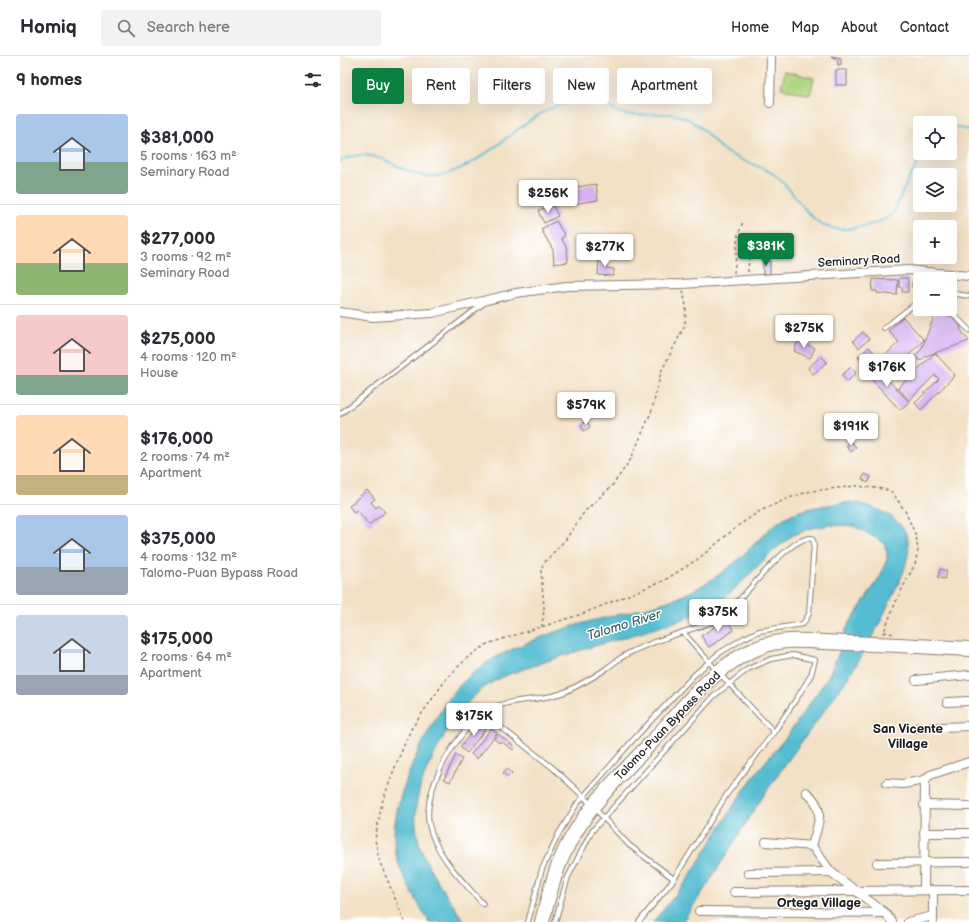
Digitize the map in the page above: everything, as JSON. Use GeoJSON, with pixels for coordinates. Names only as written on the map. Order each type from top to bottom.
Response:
{"type":"FeatureCollection","features":[{"type":"Feature","properties":{"kind":"highway","name":"Talomo-Puan Bypass Road"},"geometry":{"type":"LineString","coordinates":[[542,922],[555,874],[562,857],[571,839],[593,806],[718,672],[745,654],[770,644],[788,640],[969,649]]}},
{"type":"Feature","properties":{"kind":"street"},"geometry":{"type":"LineString","coordinates":[[770,103],[771,56]]}},
{"type":"Feature","properties":{"kind":"street","name":"Seminary Road"},"geometry":{"type":"LineString","coordinates":[[340,312],[373,316],[408,316],[432,313],[536,289],[566,286],[681,284],[908,270],[919,272]]}},
{"type":"Feature","properties":{"kind":"street","name":"Seminary Road"},"geometry":{"type":"LineString","coordinates":[[957,276],[969,276]]}},
{"type":"Feature","properties":{"kind":"street"},"geometry":{"type":"LineString","coordinates":[[916,680],[969,675]]}},
{"type":"Feature","properties":{"kind":"street"},"geometry":{"type":"LineString","coordinates":[[946,702],[969,701]]}},
{"type":"Feature","properties":{"kind":"street"},"geometry":{"type":"LineString","coordinates":[[917,728],[969,726]]}},
{"type":"Feature","properties":{"kind":"street"},"geometry":{"type":"LineString","coordinates":[[887,783],[903,784],[925,780],[936,773],[969,762]]}},
{"type":"Feature","properties":{"kind":"street"},"geometry":{"type":"LineString","coordinates":[[908,922],[933,919],[924,862],[925,780]]}},
{"type":"Feature","properties":{"kind":"street"},"geometry":{"type":"LineString","coordinates":[[806,792],[816,799],[820,811],[812,846]]}},
{"type":"Feature","properties":{"kind":"street"},"geometry":{"type":"LineString","coordinates":[[924,805],[969,806]]}},
{"type":"Feature","properties":{"kind":"street"},"geometry":{"type":"LineString","coordinates":[[924,832],[969,833]]}},
{"type":"Feature","properties":{"kind":"street"},"geometry":{"type":"LineString","coordinates":[[766,842],[812,846],[832,872],[885,913],[892,922]]}},
{"type":"Feature","properties":{"kind":"street"},"geometry":{"type":"LineString","coordinates":[[877,863],[969,862]]}},
{"type":"Feature","properties":{"kind":"street"},"geometry":{"type":"LineString","coordinates":[[748,873],[832,872]]}},
{"type":"Feature","properties":{"kind":"street"},"geometry":{"type":"LineString","coordinates":[[734,892],[969,890]]}},
{"type":"Feature","properties":{"kind":"street"},"geometry":{"type":"LineString","coordinates":[[699,911],[885,913]]}},
{"type":"Feature","properties":{"kind":"lane"},"geometry":{"type":"LineString","coordinates":[[957,294],[969,296]]}},
{"type":"Feature","properties":{"kind":"lane"},"geometry":{"type":"LineString","coordinates":[[340,414],[487,300]]}},
{"type":"Feature","properties":{"kind":"lane"},"geometry":{"type":"LineString","coordinates":[[884,328],[913,305]]}},
{"type":"Feature","properties":{"kind":"lane"},"geometry":{"type":"LineString","coordinates":[[955,316],[969,330]]}},
{"type":"Feature","properties":{"kind":"lane"},"geometry":{"type":"LineString","coordinates":[[483,904],[442,854],[432,833],[428,812],[440,770],[447,755],[467,728],[484,714],[498,706],[555,696],[593,678],[629,653],[723,616],[787,550],[800,541],[810,537],[813,539],[809,614],[806,621],[799,625],[774,628],[749,636],[730,645],[708,661],[632,741],[583,796],[571,812],[549,853],[536,886],[528,922]]}},
{"type":"Feature","properties":{"kind":"lane"},"geometry":{"type":"LineString","coordinates":[[684,632],[708,661],[774,732]]}},
{"type":"Feature","properties":{"kind":"lane"},"geometry":{"type":"LineString","coordinates":[[555,922],[564,890],[574,863],[592,831],[698,713],[728,683],[748,669],[771,658],[792,655],[815,660],[807,682],[774,732],[727,794],[674,879],[639,922]]}},
{"type":"Feature","properties":{"kind":"lane"},"geometry":{"type":"LineString","coordinates":[[484,714],[552,768],[583,796],[639,854],[674,879]]}},
{"type":"Feature","properties":{"kind":"path"},"geometry":{"type":"LineString","coordinates":[[733,281],[738,235],[743,222]]}},
{"type":"Feature","properties":{"kind":"path"},"geometry":{"type":"LineString","coordinates":[[748,280],[750,237]]}},
{"type":"Feature","properties":{"kind":"path"},"geometry":{"type":"LineString","coordinates":[[542,627],[544,608],[541,572],[543,564],[566,539],[585,511],[612,486],[631,459],[652,410],[661,372],[686,325],[686,306],[681,284]]}},
{"type":"Feature","properties":{"kind":"path"},"geometry":{"type":"LineString","coordinates":[[405,922],[379,860],[375,839],[382,803],[411,729],[447,678],[467,658],[487,644],[582,614],[665,580],[698,559],[739,525],[760,511],[789,498],[811,491],[856,486],[873,487],[892,492],[905,510],[916,536],[918,550],[915,564],[897,599],[884,632]]}},
{"type":"Feature","properties":{"kind":"green space"},"geometry":{"type":"Polygon","coordinates":[[[785,71],[814,78],[810,95],[781,88],[785,71]]]}},
{"type":"Feature","properties":{"kind":"water","name":"Talomo River"},"geometry":{"type":"Polygon","coordinates":[[[851,502],[868,506],[885,513],[900,524],[905,531],[909,547],[901,577],[869,644],[860,659],[766,792],[682,922],[653,922],[686,882],[739,797],[757,772],[787,736],[828,677],[841,648],[847,627],[880,577],[887,559],[887,551],[883,542],[854,526],[830,525],[812,528],[793,535],[772,552],[735,589],[716,604],[700,613],[519,671],[494,681],[479,691],[463,708],[437,749],[422,781],[419,792],[416,826],[421,849],[435,878],[464,922],[429,922],[401,871],[395,849],[395,821],[405,782],[413,762],[443,707],[464,681],[482,666],[495,658],[536,639],[583,623],[652,606],[686,594],[722,573],[784,518],[813,508],[851,502]]]}},
{"type":"Feature","properties":{"kind":"building"},"geometry":{"type":"Polygon","coordinates":[[[831,56],[841,58],[841,65],[838,65],[838,60],[831,56]]]}},
{"type":"Feature","properties":{"kind":"building"},"geometry":{"type":"Polygon","coordinates":[[[836,70],[847,70],[847,85],[836,85],[836,70]]]}},
{"type":"Feature","properties":{"kind":"building"},"geometry":{"type":"Polygon","coordinates":[[[596,184],[598,200],[573,204],[570,188],[596,184]]]}},
{"type":"Feature","properties":{"kind":"building"},"geometry":{"type":"Polygon","coordinates":[[[552,204],[558,216],[544,223],[538,211],[552,204]]]}},
{"type":"Feature","properties":{"kind":"building"},"geometry":{"type":"Polygon","coordinates":[[[556,221],[565,236],[561,238],[567,248],[568,262],[554,264],[553,250],[541,229],[556,221]]]}},
{"type":"Feature","properties":{"kind":"building"},"geometry":{"type":"Polygon","coordinates":[[[599,258],[607,259],[606,268],[614,269],[613,276],[598,275],[599,258]]]}},
{"type":"Feature","properties":{"kind":"building"},"geometry":{"type":"Polygon","coordinates":[[[763,260],[770,260],[770,274],[763,274],[763,260]]]}},
{"type":"Feature","properties":{"kind":"building"},"geometry":{"type":"Polygon","coordinates":[[[899,278],[908,278],[908,292],[902,292],[902,287],[899,287],[899,278]]]}},
{"type":"Feature","properties":{"kind":"building"},"geometry":{"type":"Polygon","coordinates":[[[873,279],[898,280],[897,295],[872,291],[873,279]]]}},
{"type":"Feature","properties":{"kind":"building"},"geometry":{"type":"Polygon","coordinates":[[[934,316],[951,316],[961,327],[960,329],[969,341],[926,356],[920,361],[915,356],[921,350],[934,316]]]}},
{"type":"Feature","properties":{"kind":"building"},"geometry":{"type":"Polygon","coordinates":[[[903,317],[924,340],[887,376],[876,364],[899,342],[888,331],[903,317]]]}},
{"type":"Feature","properties":{"kind":"building"},"geometry":{"type":"Polygon","coordinates":[[[863,332],[869,339],[859,348],[853,341],[863,332]]]}},
{"type":"Feature","properties":{"kind":"building"},"geometry":{"type":"Polygon","coordinates":[[[798,341],[815,348],[810,358],[794,351],[798,341]]]}},
{"type":"Feature","properties":{"kind":"building"},"geometry":{"type":"Polygon","coordinates":[[[869,347],[879,358],[875,361],[872,357],[865,364],[858,357],[869,347]]]}},
{"type":"Feature","properties":{"kind":"building"},"geometry":{"type":"Polygon","coordinates":[[[935,353],[955,375],[921,410],[915,403],[939,379],[935,375],[909,400],[898,388],[935,353]]]}},
{"type":"Feature","properties":{"kind":"building"},"geometry":{"type":"Polygon","coordinates":[[[821,356],[827,362],[813,374],[808,368],[821,356]]]}},
{"type":"Feature","properties":{"kind":"building"},"geometry":{"type":"Polygon","coordinates":[[[874,365],[909,402],[900,410],[866,373],[874,365]]]}},
{"type":"Feature","properties":{"kind":"building"},"geometry":{"type":"Polygon","coordinates":[[[851,367],[856,373],[847,382],[842,375],[851,367]]]}},
{"type":"Feature","properties":{"kind":"building"},"geometry":{"type":"Polygon","coordinates":[[[587,421],[590,427],[584,431],[581,425],[587,421]]]}},
{"type":"Feature","properties":{"kind":"building"},"geometry":{"type":"Polygon","coordinates":[[[851,442],[856,447],[851,452],[846,446],[851,442]]]}},
{"type":"Feature","properties":{"kind":"building"},"geometry":{"type":"Polygon","coordinates":[[[865,474],[871,477],[868,483],[862,479],[865,474]]]}},
{"type":"Feature","properties":{"kind":"building"},"geometry":{"type":"Polygon","coordinates":[[[367,490],[375,499],[371,502],[376,508],[379,505],[385,512],[369,525],[357,510],[354,512],[349,506],[367,490]]]}},
{"type":"Feature","properties":{"kind":"building"},"geometry":{"type":"Polygon","coordinates":[[[940,569],[947,571],[945,579],[938,578],[940,569]]]}},
{"type":"Feature","properties":{"kind":"building"},"geometry":{"type":"Polygon","coordinates":[[[726,619],[734,630],[709,647],[701,636],[726,619]]]}},
{"type":"Feature","properties":{"kind":"building"},"geometry":{"type":"Polygon","coordinates":[[[481,721],[488,726],[467,753],[460,747],[481,721]]]}},
{"type":"Feature","properties":{"kind":"building"},"geometry":{"type":"Polygon","coordinates":[[[491,729],[497,733],[477,759],[471,754],[491,729]]]}},
{"type":"Feature","properties":{"kind":"building"},"geometry":{"type":"Polygon","coordinates":[[[498,734],[515,747],[513,750],[501,741],[500,743],[494,739],[498,734]]]}},
{"type":"Feature","properties":{"kind":"building"},"geometry":{"type":"Polygon","coordinates":[[[456,755],[462,759],[450,782],[444,779],[456,755]]]}},
{"type":"Feature","properties":{"kind":"building"},"geometry":{"type":"Polygon","coordinates":[[[507,768],[512,773],[508,777],[503,773],[507,768]]]}},
{"type":"Feature","properties":{"kind":"waterway"},"geometry":{"type":"LineString","coordinates":[[340,161],[355,156],[364,155],[385,160],[423,176],[446,174],[464,167],[481,157],[543,112],[560,105],[579,100],[591,100],[625,114],[673,114],[687,118],[729,154],[764,169],[776,176],[790,190],[811,216],[819,222],[828,227],[844,229],[868,225],[890,216],[894,212],[901,195],[920,160]]}},
{"type":"Feature","properties":{"kind":"waterway"},"geometry":{"type":"LineString","coordinates":[[957,127],[969,130]]}},
{"type":"Feature","properties":{"kind":"district","name":"San Vicente Village"},"geometry":{"type":"Point","coordinates":[908,736]}},
{"type":"Feature","properties":{"kind":"district","name":"Ortega Village"},"geometry":{"type":"Point","coordinates":[819,903]}}]}
